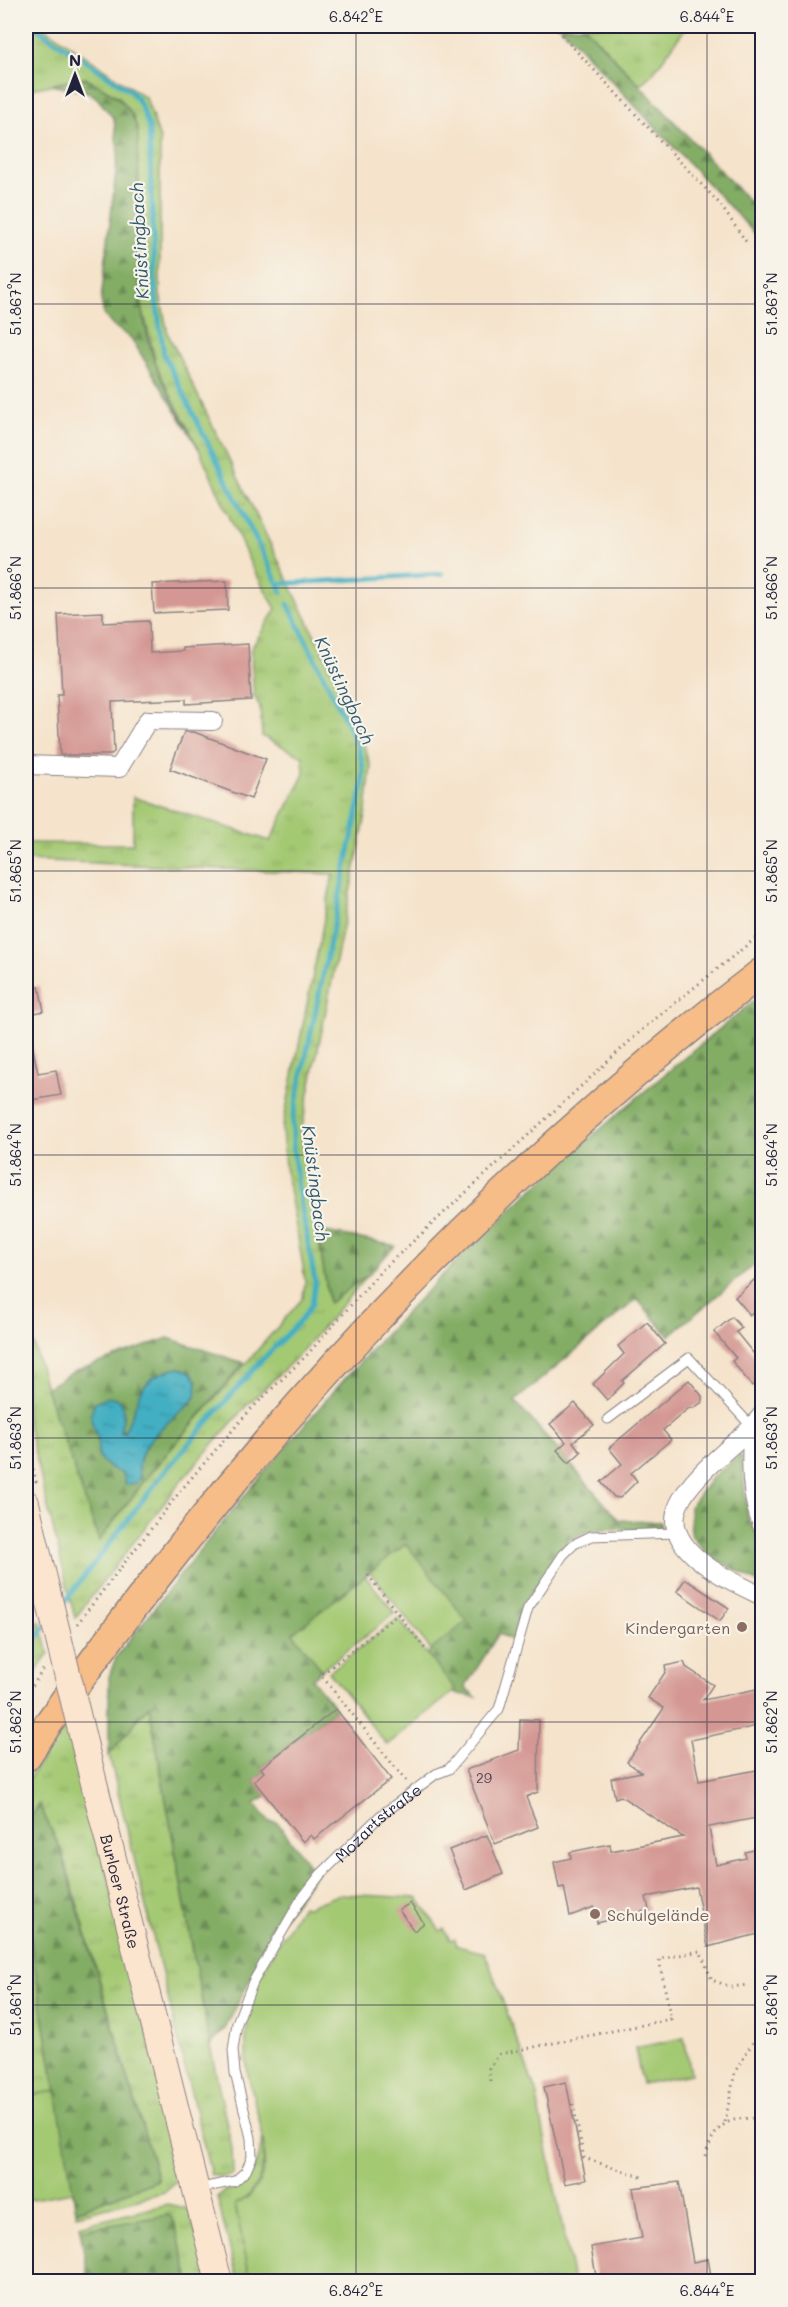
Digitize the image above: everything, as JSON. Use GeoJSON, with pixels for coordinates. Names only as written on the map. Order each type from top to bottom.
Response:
{"type":"FeatureCollection","features":[{"type":"Feature","properties":{"kind":"main road"},"geometry":{"type":"LineString","coordinates":[[26,1757],[108,1641],[199,1522],[320,1378],[442,1250],[561,1138],[762,972]]}},
{"type":"Feature","properties":{"kind":"main road","name":"Burloer Straße"},"geometry":{"type":"LineString","coordinates":[[32,1498],[34,1538],[219,2282]]}},
{"type":"Feature","properties":{"kind":"street"},"geometry":{"type":"LineString","coordinates":[[26,765],[119,768],[148,720],[213,721]]}},
{"type":"Feature","properties":{"kind":"street"},"geometry":{"type":"LineString","coordinates":[[757,1421],[750,1473],[757,1511],[762,1524]]}},
{"type":"Feature","properties":{"kind":"street"},"geometry":{"type":"LineString","coordinates":[[757,1421],[686,1493],[676,1514],[676,1533],[682,1544],[716,1571],[762,1596]]}},
{"type":"Feature","properties":{"kind":"lane"},"geometry":{"type":"LineString","coordinates":[[608,1419],[689,1358],[757,1421]]}},
{"type":"Feature","properties":{"kind":"lane","name":"Mozartstraße"},"geometry":{"type":"LineString","coordinates":[[196,2189],[235,2181],[246,2171],[252,2157],[251,2138],[235,2073],[233,2050],[237,2023],[243,2004],[280,1931],[320,1875],[380,1816],[413,1789],[436,1774],[449,1769],[499,1709],[528,1608],[563,1555],[574,1544],[591,1536],[676,1533]]}},
{"type":"Feature","properties":{"kind":"path"},"geometry":{"type":"LineString","coordinates":[[553,26],[719,203],[747,243]]}},
{"type":"Feature","properties":{"kind":"path"},"geometry":{"type":"LineString","coordinates":[[26,1440],[32,1498]]}},
{"type":"Feature","properties":{"kind":"path"},"geometry":{"type":"LineString","coordinates":[[368,1575],[426,1650]]}},
{"type":"Feature","properties":{"kind":"path"},"geometry":{"type":"LineString","coordinates":[[398,1614],[321,1675],[413,1789]]}},
{"type":"Feature","properties":{"kind":"path"},"geometry":{"type":"LineString","coordinates":[[490,2081],[489,2068],[500,2054],[671,2019],[658,1959],[700,1951],[712,1980],[731,1987],[748,1985]]}},
{"type":"Feature","properties":{"kind":"path"},"geometry":{"type":"LineString","coordinates":[[705,2156],[711,2136],[725,2122],[735,2072],[762,2027]]}},
{"type":"Feature","properties":{"kind":"path"},"geometry":{"type":"LineString","coordinates":[[573,2104],[584,2158],[645,2178]]}},
{"type":"Feature","properties":{"kind":"path"},"geometry":{"type":"LineString","coordinates":[[725,2122],[746,2118],[762,2119]]}},
{"type":"Feature","properties":{"kind":"green space"},"geometry":{"type":"Polygon","coordinates":[[[26,26],[42,26],[146,98],[160,139],[160,294],[168,334],[357,722],[371,767],[365,819],[301,1132],[329,1302],[368,1275],[296,1358],[247,1405],[182,1480],[75,1618],[26,1418],[26,1318],[46,1388],[100,1540],[150,1473],[303,1298],[305,1282],[303,1266],[285,1167],[282,1130],[333,874],[26,860],[26,843],[133,844],[133,797],[270,841],[304,774],[303,757],[262,736],[260,706],[254,696],[251,649],[276,609],[252,567],[199,449],[157,368],[140,298],[139,174],[134,117],[119,97],[85,78],[26,90],[26,26]]]}},
{"type":"Feature","properties":{"kind":"green space"},"geometry":{"type":"Polygon","coordinates":[[[560,26],[584,26],[762,215],[762,241],[560,26]]]}},
{"type":"Feature","properties":{"kind":"green space"},"geometry":{"type":"Polygon","coordinates":[[[584,26],[687,26],[653,73],[640,85],[584,26]]]}},
{"type":"Feature","properties":{"kind":"green space"},"geometry":{"type":"Polygon","coordinates":[[[85,78],[118,98],[134,119],[138,130],[138,250],[142,310],[148,339],[161,377],[199,449],[131,338],[112,325],[104,315],[101,300],[118,154],[114,119],[97,98],[88,92],[49,85],[85,78]]]}},
{"type":"Feature","properties":{"kind":"green space"},"geometry":{"type":"Polygon","coordinates":[[[762,994],[762,1167],[759,1170],[762,1174],[762,1258],[669,1336],[637,1299],[515,1401],[619,1520],[660,1522],[661,1529],[604,1529],[583,1533],[562,1547],[521,1609],[513,1641],[499,1633],[465,1687],[476,1697],[453,1693],[455,1690],[427,1654],[431,1650],[406,1544],[293,1633],[322,1670],[312,1679],[336,1709],[261,1768],[264,1772],[254,1781],[266,1796],[255,1804],[269,1822],[277,1822],[316,1874],[275,1929],[225,2029],[210,2046],[149,1705],[109,1755],[109,1677],[116,1657],[288,1444],[398,1321],[529,1192],[762,994]]]}},
{"type":"Feature","properties":{"kind":"green space"},"geometry":{"type":"Polygon","coordinates":[[[317,1230],[395,1246],[368,1275],[329,1303],[317,1230]]]}},
{"type":"Feature","properties":{"kind":"green space"},"geometry":{"type":"Polygon","coordinates":[[[168,1338],[244,1363],[150,1473],[99,1541],[46,1388],[73,1372],[168,1338]],[[180,1368],[167,1371],[149,1383],[138,1400],[124,1433],[119,1430],[125,1414],[98,1439],[98,1454],[140,1477],[139,1466],[146,1445],[169,1419],[187,1406],[191,1372],[180,1368]]]}},
{"type":"Feature","properties":{"kind":"green space"},"geometry":{"type":"Polygon","coordinates":[[[741,1455],[748,1518],[762,1543],[762,1585],[709,1555],[691,1535],[690,1507],[711,1478],[741,1455]]]}},
{"type":"Feature","properties":{"kind":"green space"},"geometry":{"type":"Polygon","coordinates":[[[406,1544],[467,1621],[431,1650],[370,1572],[406,1544]]]}},
{"type":"Feature","properties":{"kind":"green space"},"geometry":{"type":"Polygon","coordinates":[[[365,1576],[395,1613],[322,1670],[293,1633],[365,1576]]]}},
{"type":"Feature","properties":{"kind":"green space"},"geometry":{"type":"Polygon","coordinates":[[[398,1618],[456,1690],[387,1745],[329,1672],[398,1618]]]}},
{"type":"Feature","properties":{"kind":"green space"},"geometry":{"type":"Polygon","coordinates":[[[40,1621],[49,1653],[26,1687],[26,1634],[40,1621]]]}},
{"type":"Feature","properties":{"kind":"green space"},"geometry":{"type":"Polygon","coordinates":[[[149,1705],[210,2046],[232,2148],[233,2175],[223,2177],[211,2175],[109,1755],[149,1705]]]}},
{"type":"Feature","properties":{"kind":"green space"},"geometry":{"type":"Polygon","coordinates":[[[66,1723],[81,1784],[95,1823],[181,2169],[178,2179],[164,2192],[77,2215],[76,2211],[158,2180],[62,1851],[39,1805],[26,1826],[26,1783],[66,1723]]]}},
{"type":"Feature","properties":{"kind":"green space"},"geometry":{"type":"Polygon","coordinates":[[[39,1804],[61,1851],[158,2180],[76,2211],[26,1914],[26,1826],[39,1804]]]}},
{"type":"Feature","properties":{"kind":"green space"},"geometry":{"type":"Polygon","coordinates":[[[340,1894],[418,1898],[440,1931],[444,1929],[450,1940],[455,1939],[457,1946],[485,1953],[536,2092],[573,2281],[251,2281],[235,2205],[252,2193],[261,2178],[264,2161],[264,2142],[246,2059],[246,2033],[251,1999],[265,1965],[302,1906],[307,1907],[340,1894]]]}},
{"type":"Feature","properties":{"kind":"green space"},"geometry":{"type":"Polygon","coordinates":[[[26,1914],[56,2091],[26,2096],[26,1914]]]}},
{"type":"Feature","properties":{"kind":"green space"},"geometry":{"type":"Polygon","coordinates":[[[684,2038],[691,2074],[642,2084],[635,2048],[684,2038]]]}},
{"type":"Feature","properties":{"kind":"green space"},"geometry":{"type":"Polygon","coordinates":[[[56,2091],[73,2192],[26,2200],[26,2096],[56,2091]]]}},
{"type":"Feature","properties":{"kind":"green space"},"geometry":{"type":"Polygon","coordinates":[[[263,2137],[264,2158],[260,2177],[251,2193],[235,2205],[251,2281],[238,2281],[217,2197],[249,2177],[258,2158],[263,2137]]]}},
{"type":"Feature","properties":{"kind":"green space"},"geometry":{"type":"Polygon","coordinates":[[[168,2204],[185,2208],[190,2212],[209,2281],[190,2281],[174,2221],[169,2215],[80,2230],[79,2226],[168,2204]]]}},
{"type":"Feature","properties":{"kind":"green space"},"geometry":{"type":"Polygon","coordinates":[[[169,2215],[174,2221],[190,2281],[89,2281],[80,2230],[169,2215]]]}},
{"type":"Feature","properties":{"kind":"water"},"geometry":{"type":"Polygon","coordinates":[[[180,1368],[191,1372],[197,1381],[196,1397],[149,1442],[139,1464],[140,1477],[135,1484],[126,1485],[123,1474],[108,1466],[100,1457],[98,1439],[91,1417],[95,1402],[104,1398],[112,1398],[121,1402],[123,1414],[120,1430],[124,1432],[147,1383],[165,1371],[180,1368]]]}},
{"type":"Feature","properties":{"kind":"building"},"geometry":{"type":"Polygon","coordinates":[[[227,581],[228,610],[154,613],[152,584],[227,581]]]}},
{"type":"Feature","properties":{"kind":"building"},"geometry":{"type":"Polygon","coordinates":[[[103,612],[103,623],[149,621],[150,653],[183,651],[183,648],[248,644],[251,700],[186,704],[186,699],[112,702],[114,752],[110,755],[60,755],[57,695],[62,695],[58,614],[103,612]]]}},
{"type":"Feature","properties":{"kind":"building"},"geometry":{"type":"Polygon","coordinates":[[[184,732],[194,732],[266,759],[251,799],[170,769],[184,732]]]}},
{"type":"Feature","properties":{"kind":"building"},"geometry":{"type":"Polygon","coordinates":[[[39,986],[44,1011],[26,1015],[26,989],[39,986]]]}},
{"type":"Feature","properties":{"kind":"building"},"geometry":{"type":"Polygon","coordinates":[[[32,1045],[38,1073],[56,1070],[61,1095],[26,1101],[26,1046],[32,1045]]]}},
{"type":"Feature","properties":{"kind":"building"},"geometry":{"type":"Polygon","coordinates":[[[762,1273],[762,1305],[750,1315],[735,1297],[762,1273]]]}},
{"type":"Feature","properties":{"kind":"building"},"geometry":{"type":"Polygon","coordinates":[[[732,1317],[742,1328],[736,1332],[762,1364],[762,1377],[752,1386],[732,1361],[736,1358],[714,1332],[732,1317]]]}},
{"type":"Feature","properties":{"kind":"building"},"geometry":{"type":"Polygon","coordinates":[[[647,1322],[665,1344],[622,1381],[624,1383],[607,1400],[593,1384],[624,1354],[618,1346],[647,1322]]]}},
{"type":"Feature","properties":{"kind":"building"},"geometry":{"type":"Polygon","coordinates":[[[689,1380],[702,1396],[702,1402],[694,1408],[689,1408],[663,1430],[671,1440],[631,1473],[637,1481],[620,1498],[614,1497],[601,1482],[622,1464],[609,1448],[689,1380]]]}},
{"type":"Feature","properties":{"kind":"building"},"geometry":{"type":"Polygon","coordinates":[[[575,1403],[594,1425],[573,1442],[581,1452],[569,1463],[557,1450],[566,1442],[550,1424],[575,1403]]]}},
{"type":"Feature","properties":{"kind":"building"},"geometry":{"type":"Polygon","coordinates":[[[685,1579],[729,1608],[720,1621],[677,1591],[685,1579]]]}},
{"type":"Feature","properties":{"kind":"building"},"geometry":{"type":"Polygon","coordinates":[[[684,1662],[686,1667],[713,1685],[703,1700],[762,1688],[762,1725],[691,1740],[699,1781],[762,1769],[762,1817],[709,1827],[716,1865],[746,1858],[745,1852],[762,1848],[762,1933],[708,1947],[696,1887],[646,1897],[649,1910],[597,1923],[594,1907],[570,1916],[564,1887],[559,1888],[554,1862],[571,1858],[570,1852],[610,1844],[611,1851],[683,1837],[621,1796],[615,1798],[611,1778],[641,1772],[627,1762],[664,1708],[648,1698],[666,1671],[665,1666],[684,1662]]]}},
{"type":"Feature","properties":{"kind":"building"},"geometry":{"type":"Polygon","coordinates":[[[336,1709],[391,1779],[314,1839],[311,1835],[303,1842],[254,1781],[264,1772],[261,1768],[336,1709]]]}},
{"type":"Feature","properties":{"kind":"building"},"geometry":{"type":"Polygon","coordinates":[[[520,1719],[539,1720],[538,1792],[526,1797],[538,1827],[495,1844],[466,1770],[519,1750],[520,1719]]]}},
{"type":"Feature","properties":{"kind":"building"},"geometry":{"type":"Polygon","coordinates":[[[487,1835],[503,1874],[466,1890],[449,1850],[487,1835]]]}},
{"type":"Feature","properties":{"kind":"building"},"geometry":{"type":"Polygon","coordinates":[[[410,1903],[424,1923],[414,1931],[399,1910],[410,1903]]]}},
{"type":"Feature","properties":{"kind":"building"},"geometry":{"type":"Polygon","coordinates":[[[566,2082],[586,2180],[565,2184],[544,2087],[566,2082]]]}},
{"type":"Feature","properties":{"kind":"building"},"geometry":{"type":"Polygon","coordinates":[[[679,2182],[693,2262],[708,2259],[712,2282],[597,2282],[591,2247],[642,2238],[633,2188],[679,2182]]]}},
{"type":"Feature","properties":{"kind":"waterway","name":"Knüstingbach"},"geometry":{"type":"LineString","coordinates":[[33,26],[129,90],[139,101],[149,127],[155,292],[164,355],[282,592]]}},
{"type":"Feature","properties":{"kind":"waterway"},"geometry":{"type":"LineString","coordinates":[[278,584],[442,574]]}},
{"type":"Feature","properties":{"kind":"waterway","name":"Knüstingbach"},"geometry":{"type":"LineString","coordinates":[[59,1609],[166,1470],[259,1363],[301,1320],[312,1304],[315,1281],[298,1188],[293,1148],[293,1118],[363,785],[363,767],[358,746],[288,604]]}},
{"type":"Feature","properties":{"kind":"waterway","name":"Knüstingbach"},"geometry":{"type":"LineString","coordinates":[[26,1652],[46,1626]]}},
{"type":"Feature","properties":{"kind":"place","name":"Kindergarten"},"geometry":{"type":"Point","coordinates":[742,1627]}},
{"type":"Feature","properties":{"kind":"place","name":"Schulgelände"},"geometry":{"type":"Point","coordinates":[595,1914]}}]}
